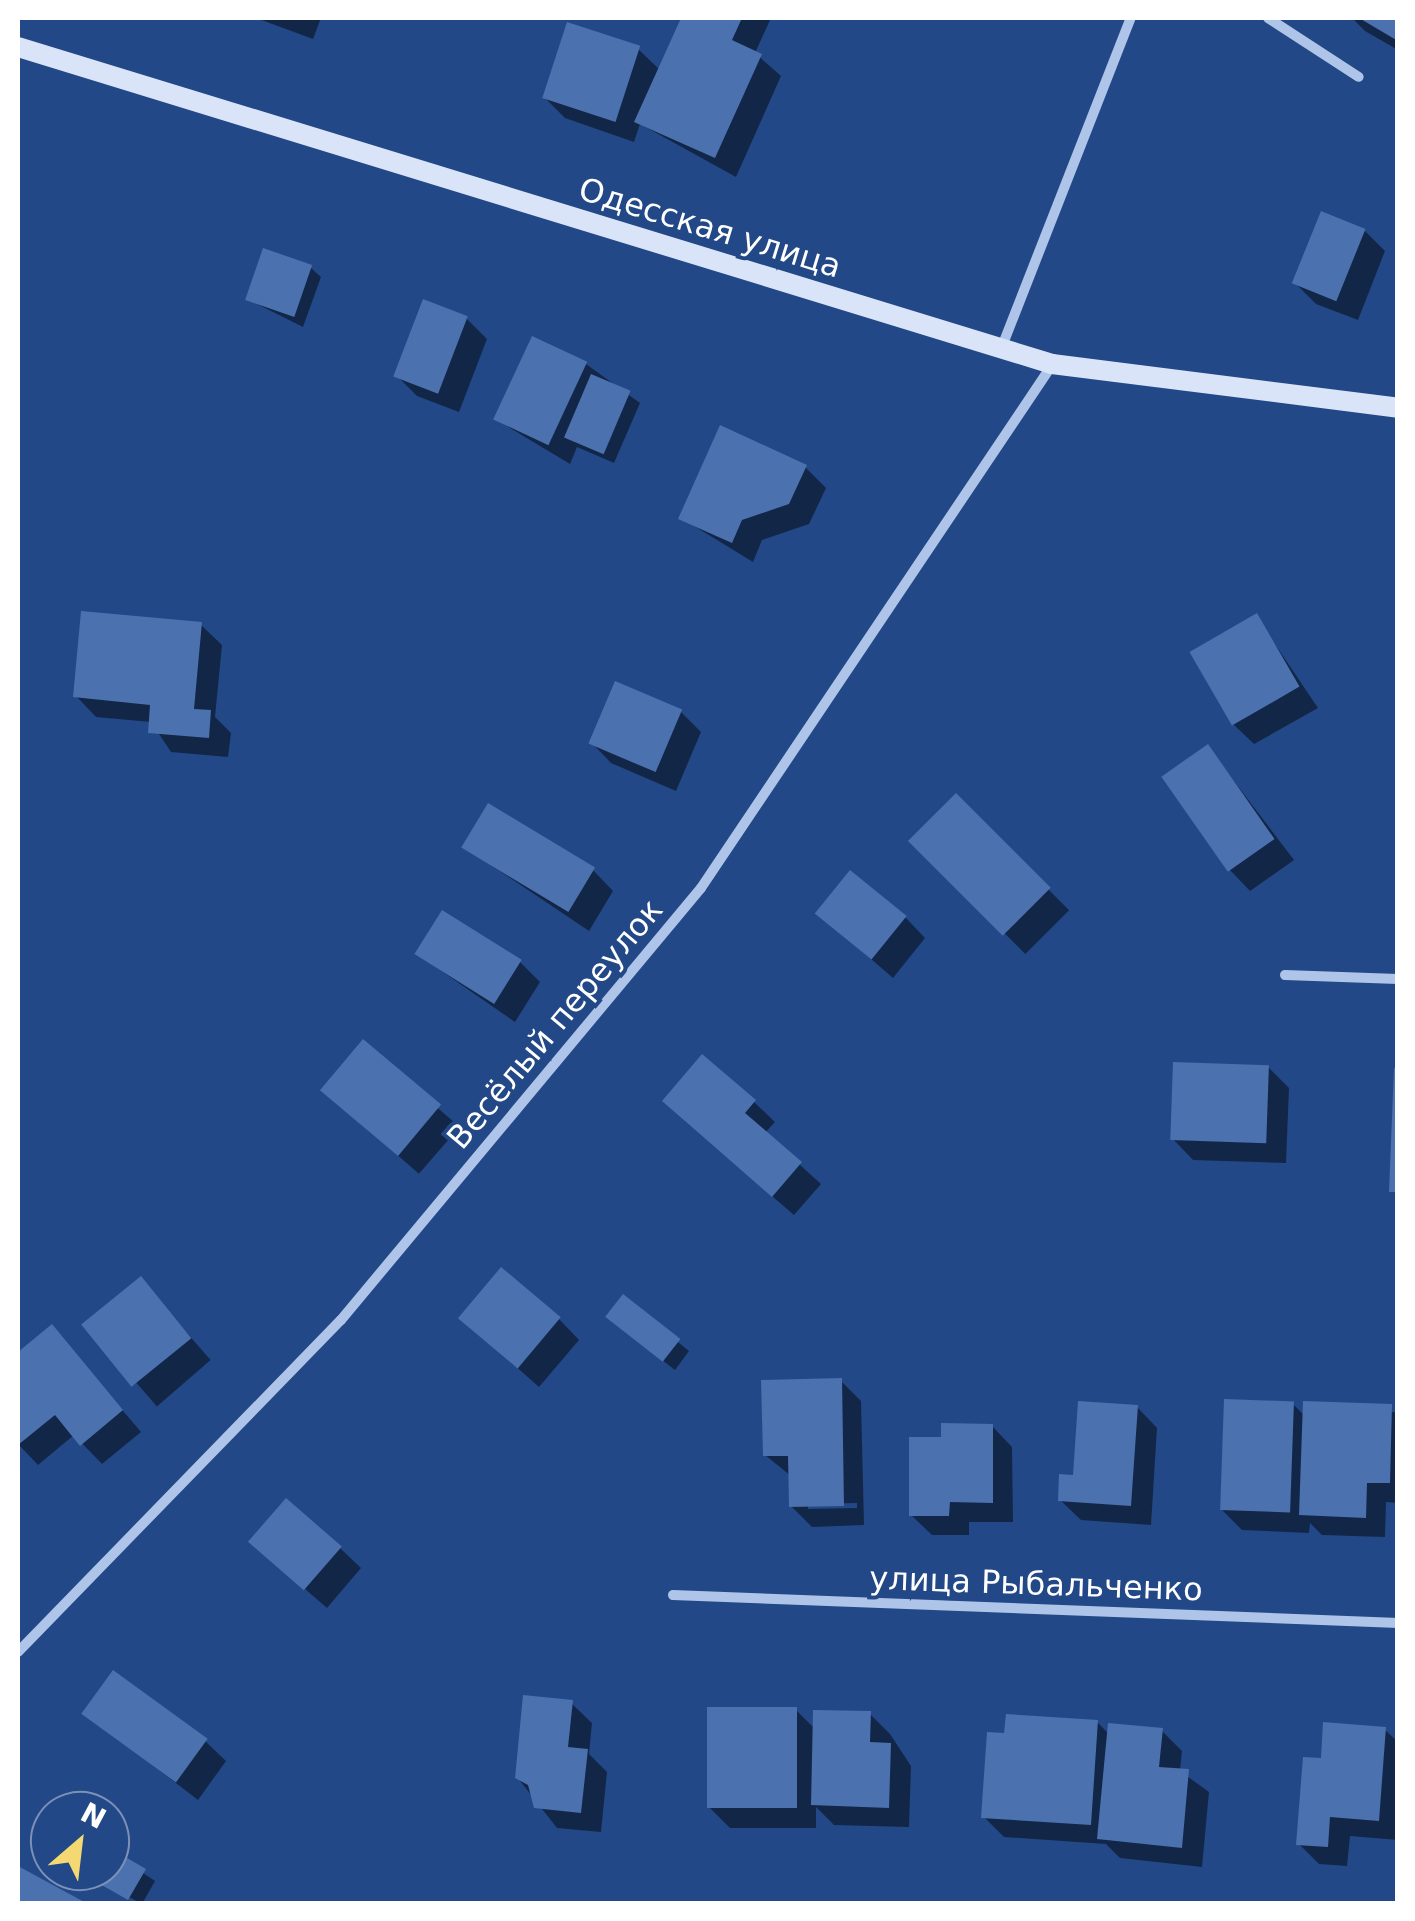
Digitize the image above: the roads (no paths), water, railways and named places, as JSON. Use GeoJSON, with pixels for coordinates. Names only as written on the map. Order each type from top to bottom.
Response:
{"type":"FeatureCollection","features":[{"type":"Feature","properties":{"kind":"main road","name":"Одесская улица"},"geometry":{"type":"LineString","coordinates":[[18,47],[1052,364],[1398,408]]}},
{"type":"Feature","properties":{"kind":"street"},"geometry":{"type":"LineString","coordinates":[[1001,349],[1131,18]]}},
{"type":"Feature","properties":{"kind":"street"},"geometry":{"type":"LineString","coordinates":[[1268,18],[1360,77]]}},
{"type":"Feature","properties":{"kind":"street","name":"Весёлый переулок"},"geometry":{"type":"LineString","coordinates":[[18,1652],[341,1320],[702,888],[1052,364]]}},
{"type":"Feature","properties":{"kind":"street"},"geometry":{"type":"LineString","coordinates":[[1285,975],[1398,980]]}},
{"type":"Feature","properties":{"kind":"street","name":"улица Рыбальченко"},"geometry":{"type":"LineString","coordinates":[[673,1594],[1398,1622]]}}]}
